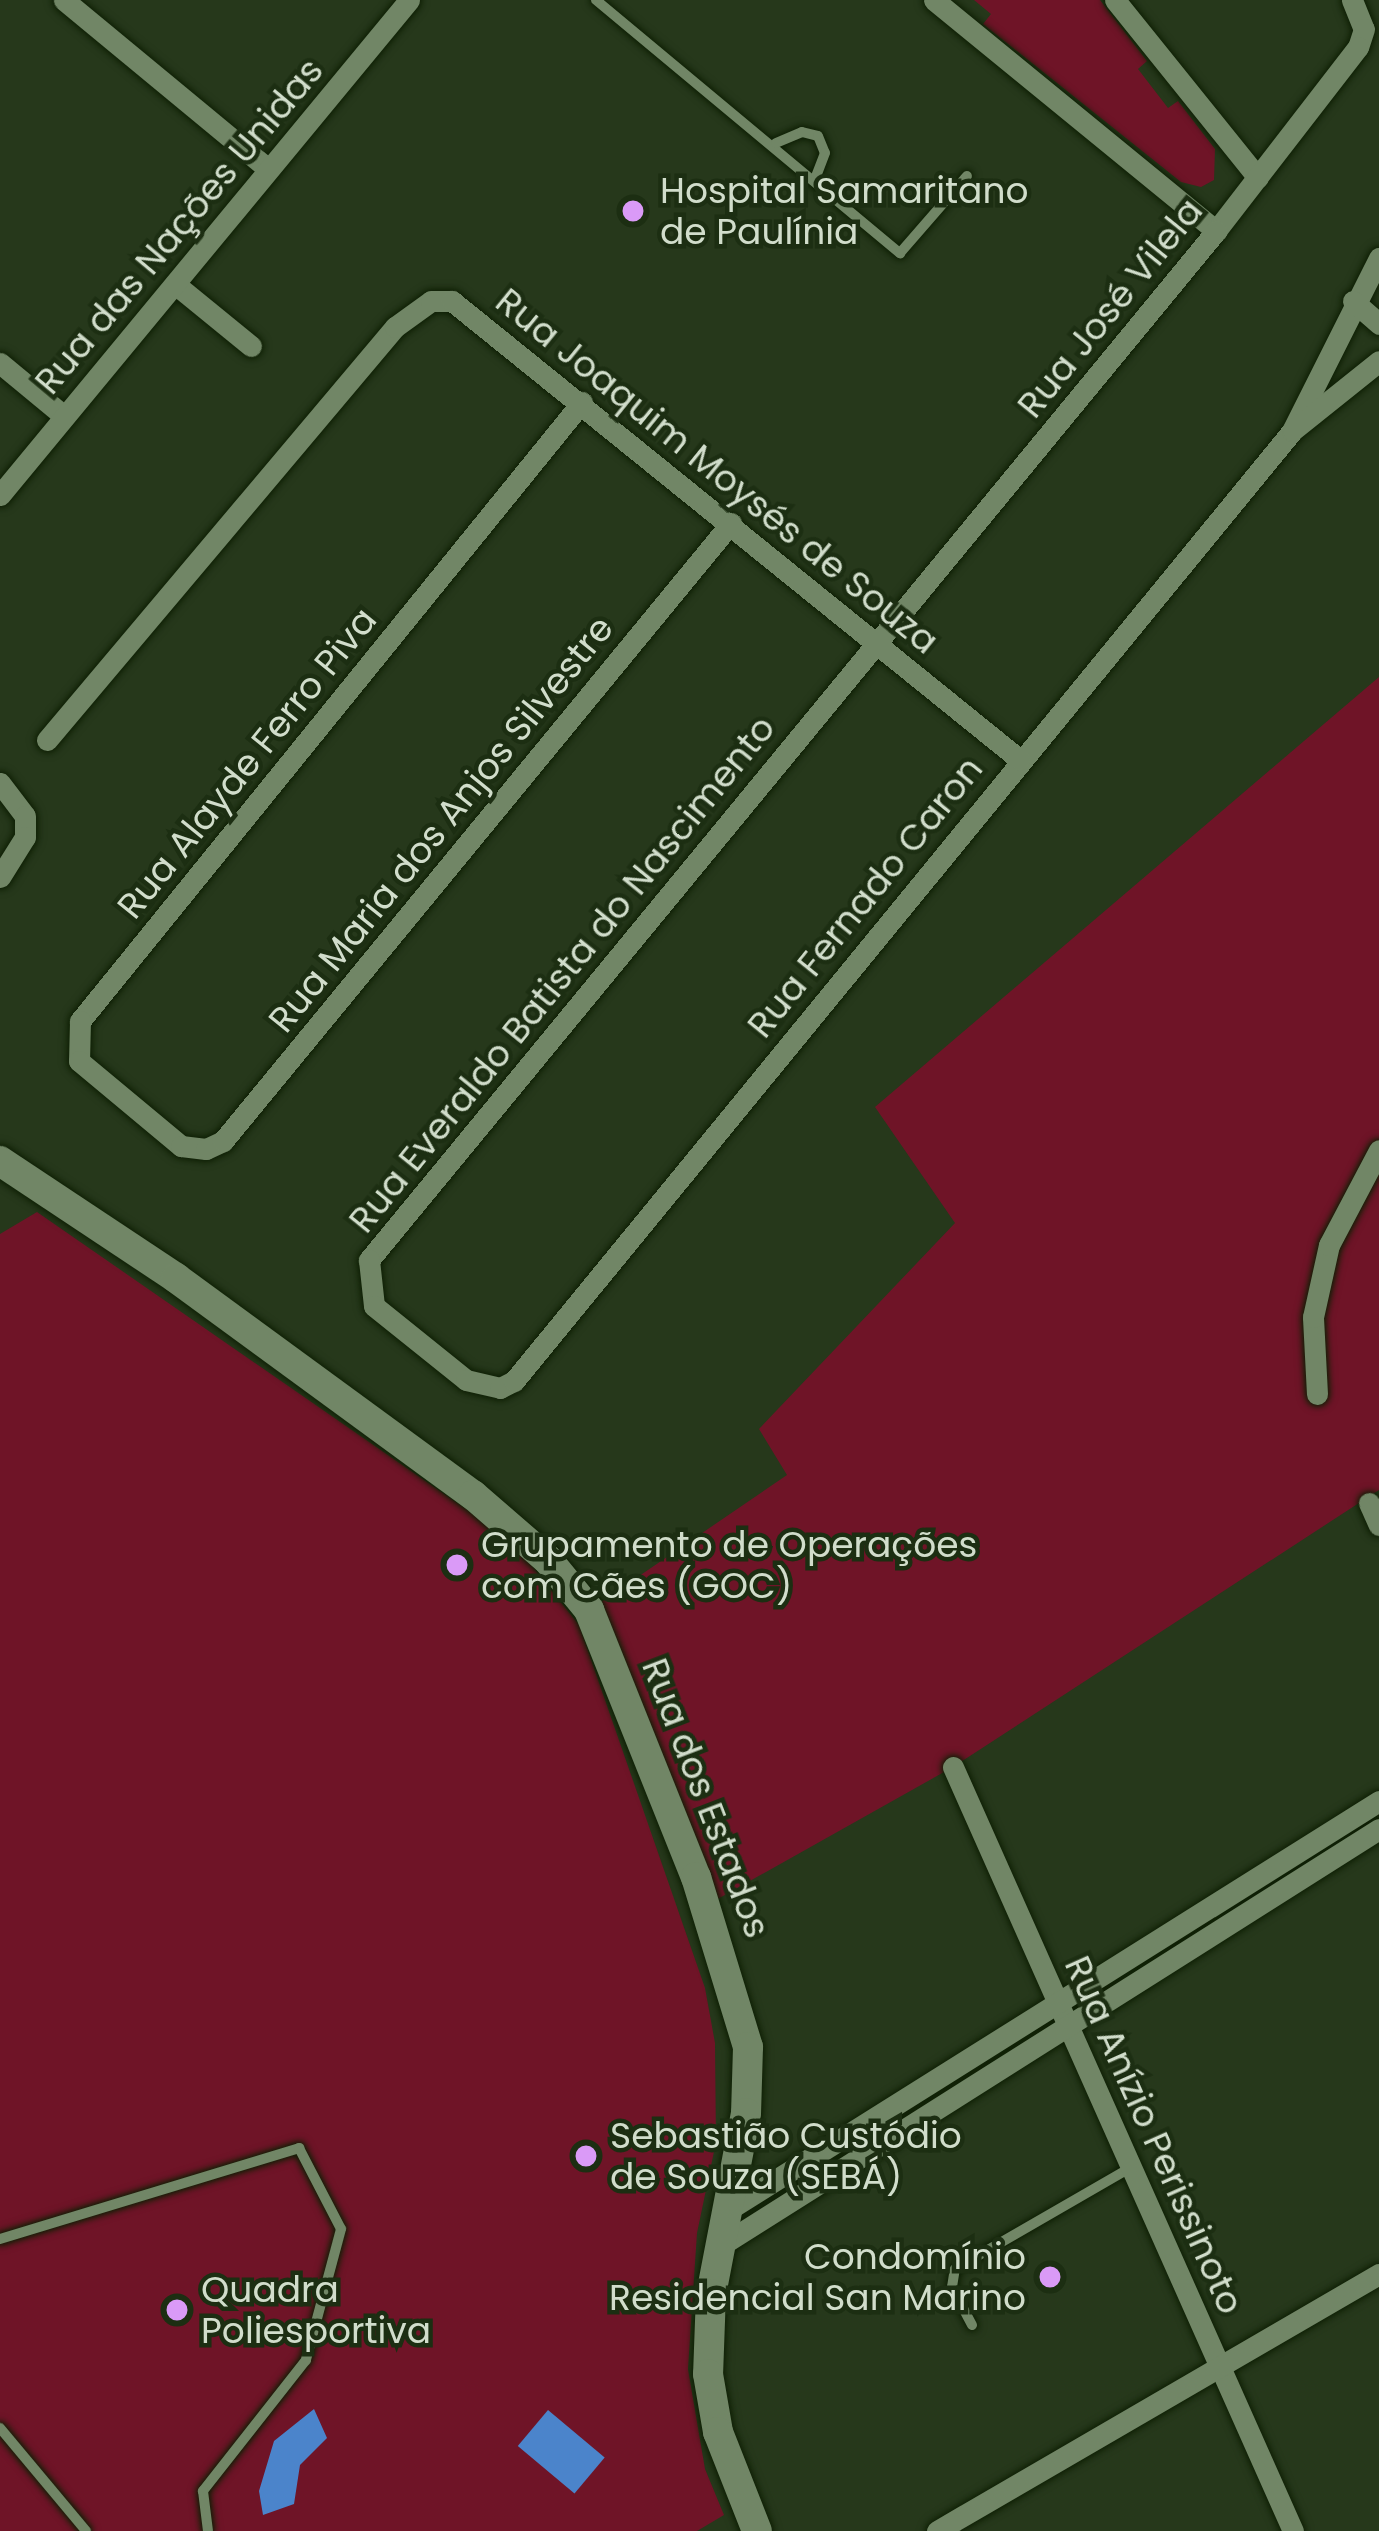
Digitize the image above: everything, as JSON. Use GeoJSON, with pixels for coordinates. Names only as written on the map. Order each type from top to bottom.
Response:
{"type":"FeatureCollection","features":[{"type":"Feature","properties":{"kind":"street"},"geometry":{"type":"LineString","coordinates":[[64,0],[268,169]]}},
{"type":"Feature","properties":{"kind":"street","name":"Rua das Nações Unidas"},"geometry":{"type":"LineString","coordinates":[[0,495],[409,0]]}},
{"type":"Feature","properties":{"kind":"street"},"geometry":{"type":"LineString","coordinates":[[934,0],[1216,232]]}},
{"type":"Feature","properties":{"kind":"street"},"geometry":{"type":"LineString","coordinates":[[1115,0],[1258,178]]}},
{"type":"Feature","properties":{"kind":"street","name":"Rua José Vilela"},"geometry":{"type":"LineString","coordinates":[[875,645],[1216,232],[1358,47],[1364,29],[1352,0]]}},
{"type":"Feature","properties":{"kind":"street","name":"Rua Fernado Caron"},"geometry":{"type":"LineString","coordinates":[[1292,431],[1353,301],[1379,258]]}},
{"type":"Feature","properties":{"kind":"street"},"geometry":{"type":"LineString","coordinates":[[175,284],[251,346]]}},
{"type":"Feature","properties":{"kind":"street","name":"Rua Joaquim Moysés de Souza"},"geometry":{"type":"LineString","coordinates":[[47,740],[410,312],[452,301],[1019,759]]}},
{"type":"Feature","properties":{"kind":"street"},"geometry":{"type":"LineString","coordinates":[[1353,301],[1379,324]]}},
{"type":"Feature","properties":{"kind":"street","name":"Rua Fernado Caron"},"geometry":{"type":"LineString","coordinates":[[481,1386],[514,1381],[1292,431],[1379,361]]}},
{"type":"Feature","properties":{"kind":"street"},"geometry":{"type":"LineString","coordinates":[[0,363],[64,416]]}},
{"type":"Feature","properties":{"kind":"street","name":"Rua Alayde Ferro Piva"},"geometry":{"type":"LineString","coordinates":[[192,1149],[79,1061],[80,1021],[582,402]]}},
{"type":"Feature","properties":{"kind":"street","name":"Rua Maria dos Anjos Silvestre"},"geometry":{"type":"LineString","coordinates":[[192,1149],[223,1141],[731,523]]}},
{"type":"Feature","properties":{"kind":"street","name":"Rua Everaldo Batista do Nascimento"},"geometry":{"type":"LineString","coordinates":[[481,1386],[374,1306],[369,1260],[875,645]]}},
{"type":"Feature","properties":{"kind":"street"},"geometry":{"type":"LineString","coordinates":[[0,783],[25,816],[25,837],[0,877]]}},
{"type":"Feature","properties":{"kind":"street"},"geometry":{"type":"LineString","coordinates":[[1317,1394],[1313,1317],[1329,1245],[1379,1150]]}},
{"type":"Feature","properties":{"kind":"street","name":"Rua dos Estados"},"geometry":{"type":"LineString","coordinates":[[0,1161],[176,1278],[473,1495],[548,1560],[589,1610],[696,1877],[748,2047],[731,2208],[720,2246],[708,2374],[718,2432],[757,2531]]}},
{"type":"Feature","properties":{"kind":"street"},"geometry":{"type":"LineString","coordinates":[[1370,1503],[1379,1526]]}},
{"type":"Feature","properties":{"kind":"street","name":"Rua Anízio Perissinoto"},"geometry":{"type":"LineString","coordinates":[[953,1767],[1293,2531]]}},
{"type":"Feature","properties":{"kind":"street"},"geometry":{"type":"LineString","coordinates":[[720,2246],[1379,1801]]}},
{"type":"Feature","properties":{"kind":"street"},"geometry":{"type":"LineString","coordinates":[[731,2208],[1379,1829]]}},
{"type":"Feature","properties":{"kind":"street"},"geometry":{"type":"LineString","coordinates":[[937,2531],[1379,2274]]}},
{"type":"Feature","properties":{"kind":"lane"},"geometry":{"type":"LineString","coordinates":[[596,0],[776,142],[900,253],[967,176]]}},
{"type":"Feature","properties":{"kind":"lane"},"geometry":{"type":"LineString","coordinates":[[776,142],[802,132],[818,136],[825,153],[816,176]]}},
{"type":"Feature","properties":{"kind":"lane"},"geometry":{"type":"LineString","coordinates":[[0,2239],[298,2148],[341,2229],[306,2360],[202,2491],[208,2531]]}},
{"type":"Feature","properties":{"kind":"lane"},"geometry":{"type":"LineString","coordinates":[[972,2325],[952,2288],[955,2269],[1133,2166]]}},
{"type":"Feature","properties":{"kind":"lane"},"geometry":{"type":"LineString","coordinates":[[0,2428],[86,2531]]}},
{"type":"Feature","properties":{"kind":"shaded area"},"geometry":{"type":"Polygon","coordinates":[[[974,0],[1100,0],[1147,61],[1138,69],[1168,108],[1178,101],[1215,149],[1214,180],[1201,187],[1181,182],[983,24],[991,14],[974,0]]]}},
{"type":"Feature","properties":{"kind":"shaded area"},"geometry":{"type":"Polygon","coordinates":[[[1379,677],[1379,1490],[953,1767],[707,1905],[585,1613],[787,1475],[759,1429],[955,1223],[875,1107],[1379,677]]]}},
{"type":"Feature","properties":{"kind":"shaded area"},"geometry":{"type":"Polygon","coordinates":[[[37,1212],[512,1541],[579,1625],[705,1988],[715,2043],[716,2142],[697,2233],[688,2369],[705,2469],[724,2515],[697,2531],[0,2531],[0,1234],[37,1212]]]}},
{"type":"Feature","properties":{"kind":"water"},"geometry":{"type":"Polygon","coordinates":[[[314,2409],[327,2438],[300,2465],[294,2504],[263,2515],[259,2491],[274,2441],[314,2409]]]}},
{"type":"Feature","properties":{"kind":"water"},"geometry":{"type":"Polygon","coordinates":[[[548,2410],[605,2458],[574,2494],[518,2446],[548,2410]]]}},
{"type":"Feature","properties":{"kind":"place","name":"Hospital Samaritano de Paulínia"},"geometry":{"type":"Point","coordinates":[633,211]}},
{"type":"Feature","properties":{"kind":"place","name":"Grupamento de Operações com Cães (GOC)"},"geometry":{"type":"Point","coordinates":[457,1565]}},
{"type":"Feature","properties":{"kind":"place","name":"Sebastião Custódio de Souza (SEBÁ)"},"geometry":{"type":"Point","coordinates":[586,2156]}},
{"type":"Feature","properties":{"kind":"place","name":"Condomínio Residencial San Marino"},"geometry":{"type":"Point","coordinates":[1050,2277]}},
{"type":"Feature","properties":{"kind":"place","name":"Quadra Poliesportiva"},"geometry":{"type":"Point","coordinates":[177,2310]}}]}
